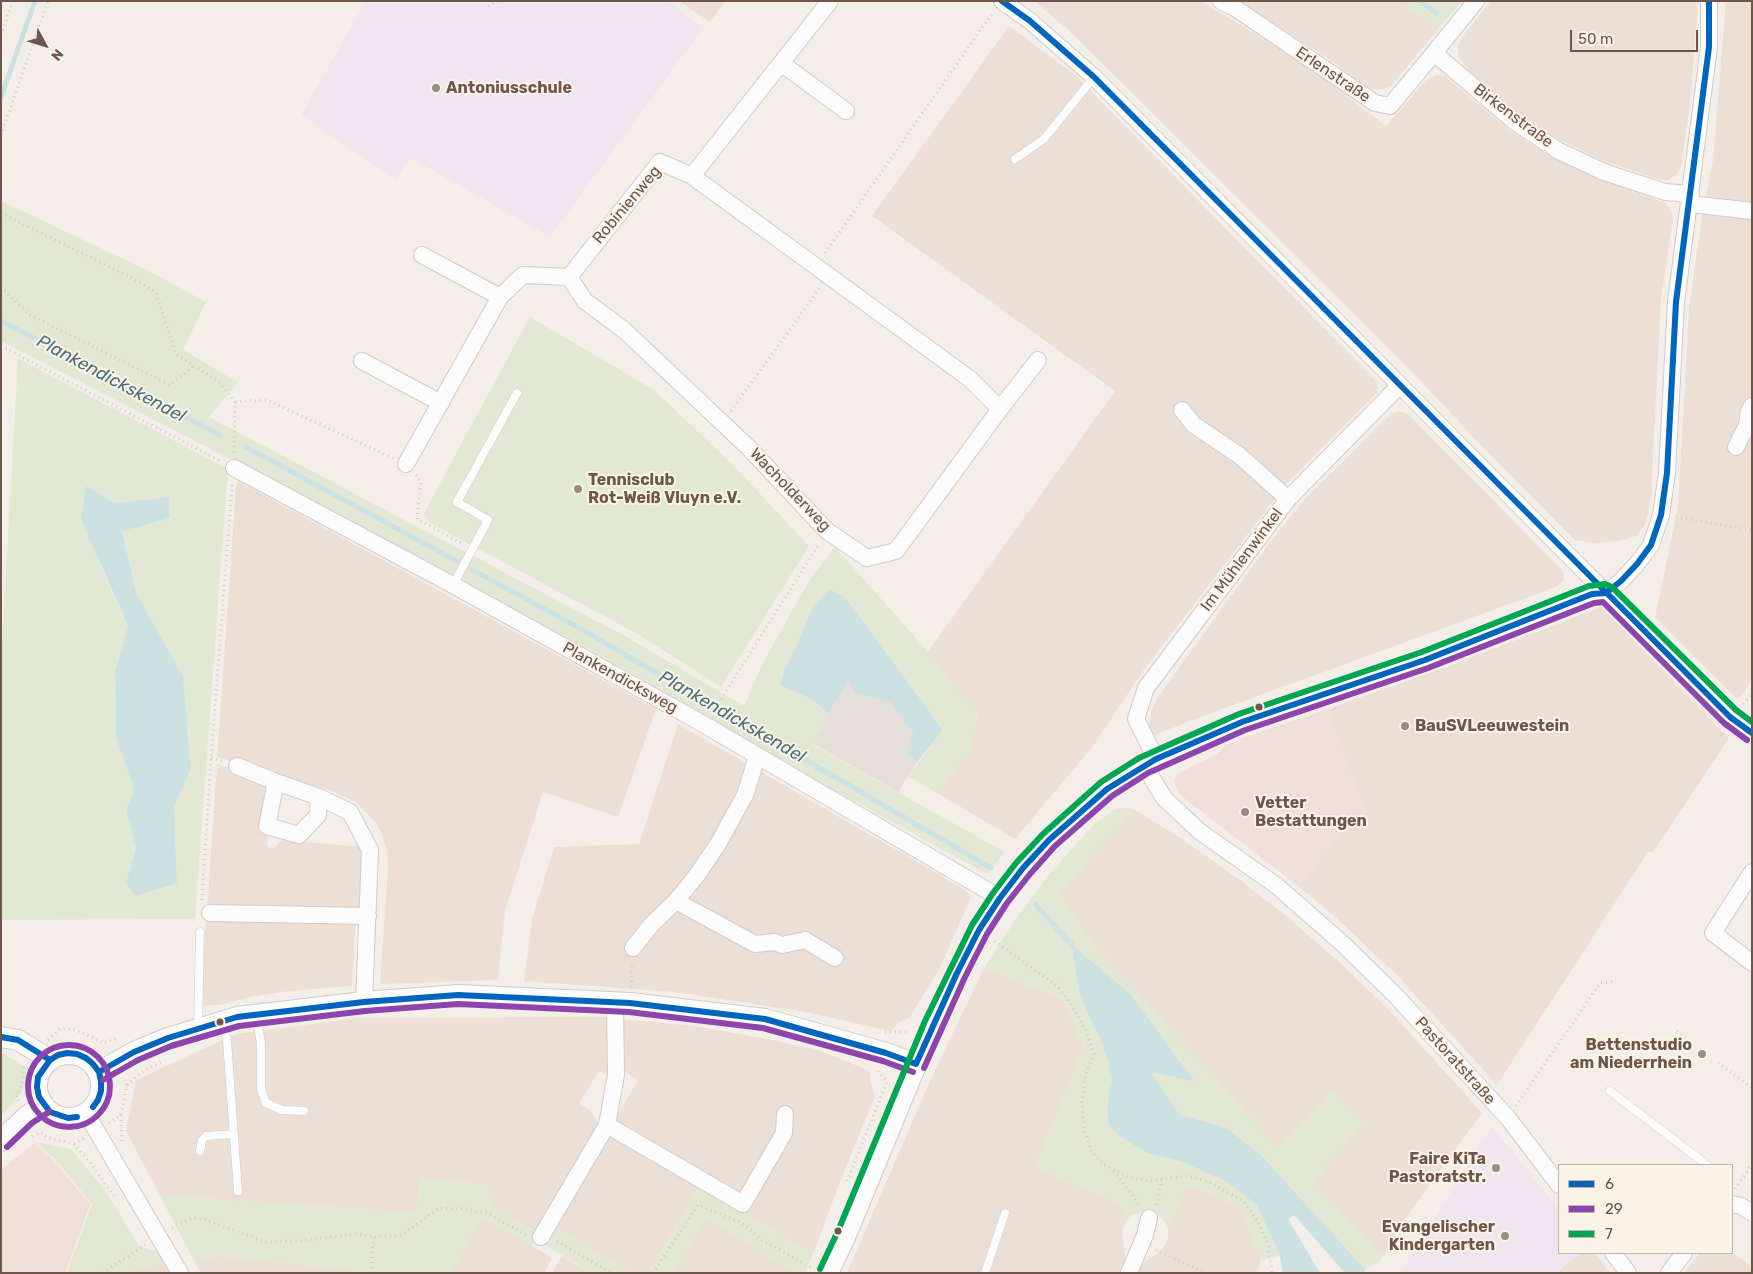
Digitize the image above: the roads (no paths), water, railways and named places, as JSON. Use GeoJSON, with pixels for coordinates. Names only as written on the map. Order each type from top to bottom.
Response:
{"type":"FeatureCollection","features":[{"type":"Feature","properties":{"kind":"street"},"geometry":{"type":"LineString","coordinates":[[830,1],[692,176],[970,379],[1000,409]]}},
{"type":"Feature","properties":{"kind":"street","name":"Erlenstraße"},"geometry":{"type":"LineString","coordinates":[[1221,1],[1235,8],[1375,103],[1390,106],[1434,53]]}},
{"type":"Feature","properties":{"kind":"street"},"geometry":{"type":"LineString","coordinates":[[1434,53],[1476,1]]}},
{"type":"Feature","properties":{"kind":"street"},"geometry":{"type":"LineString","coordinates":[[821,1270],[846,1235],[916,1064],[957,973],[987,935],[1000,898],[1023,868],[1049,840],[1107,789],[1150,762],[1242,722],[1426,660],[1592,594],[1606,593],[1637,564],[1651,545],[1661,515],[1667,473],[1676,302],[1709,47],[1710,1]]}},
{"type":"Feature","properties":{"kind":"street"},"geometry":{"type":"LineString","coordinates":[[998,5],[1030,21],[1094,77],[1730,718],[1752,733]]}},
{"type":"Feature","properties":{"kind":"street","name":"Birkenstraße"},"geometry":{"type":"LineString","coordinates":[[1434,53],[1515,122],[1559,152],[1604,172],[1666,192],[1690,199],[1752,211]]}},
{"type":"Feature","properties":{"kind":"street"},"geometry":{"type":"LineString","coordinates":[[781,63],[846,111]]}},
{"type":"Feature","properties":{"kind":"street","name":"Robinienweg"},"geometry":{"type":"LineString","coordinates":[[569,277],[660,162],[692,176]]}},
{"type":"Feature","properties":{"kind":"street"},"geometry":{"type":"LineString","coordinates":[[422,255],[500,297]]}},
{"type":"Feature","properties":{"kind":"street"},"geometry":{"type":"LineString","coordinates":[[406,464],[500,297],[523,275],[569,277]]}},
{"type":"Feature","properties":{"kind":"street","name":"Wacholderweg"},"geometry":{"type":"LineString","coordinates":[[569,277],[585,301],[624,330],[750,449],[827,530],[868,558],[896,551],[1038,360]]}},
{"type":"Feature","properties":{"kind":"street"},"geometry":{"type":"LineString","coordinates":[[362,361],[441,403]]}},
{"type":"Feature","properties":{"kind":"street","name":"Im Mühlenwinkel"},"geometry":{"type":"LineString","coordinates":[[1150,762],[1136,719],[1146,688],[1288,499],[1400,385]]}},
{"type":"Feature","properties":{"kind":"street"},"geometry":{"type":"LineString","coordinates":[[1736,447],[1748,424],[1748,410],[1752,406]]}},
{"type":"Feature","properties":{"kind":"street"},"geometry":{"type":"LineString","coordinates":[[1182,410],[1194,425],[1240,456],[1288,499]]}},
{"type":"Feature","properties":{"kind":"street","name":"Plankendicksweg"},"geometry":{"type":"LineString","coordinates":[[234,468],[705,725],[1000,898]]}},
{"type":"Feature","properties":{"kind":"street"},"geometry":{"type":"LineString","coordinates":[[633,948],[651,925],[676,901],[718,844],[745,795],[757,757]]}},
{"type":"Feature","properties":{"kind":"street","name":"Pastoratstraße"},"geometry":{"type":"LineString","coordinates":[[1150,762],[1164,798],[1199,831],[1276,886],[1344,945],[1396,996],[1508,1118],[1558,1184]]}},
{"type":"Feature","properties":{"kind":"street"},"geometry":{"type":"LineString","coordinates":[[237,766],[319,797],[350,812],[370,850],[364,1002]]}},
{"type":"Feature","properties":{"kind":"street"},"geometry":{"type":"LineString","coordinates":[[276,782],[267,826],[299,835],[318,814],[319,797]]}},
{"type":"Feature","properties":{"kind":"street"},"geometry":{"type":"LineString","coordinates":[[1752,872],[1713,933],[1752,963]]}},
{"type":"Feature","properties":{"kind":"street"},"geometry":{"type":"LineString","coordinates":[[676,901],[755,944],[776,942],[782,945],[805,940],[835,958]]}},
{"type":"Feature","properties":{"kind":"street"},"geometry":{"type":"LineString","coordinates":[[206,908],[368,916]]}},
{"type":"Feature","properties":{"kind":"street"},"geometry":{"type":"LineString","coordinates":[[99,1072],[134,1052],[168,1038],[222,1021],[364,1002],[458,995],[623,1003],[765,1018],[886,1053],[916,1064]]}},
{"type":"Feature","properties":{"kind":"street"},"geometry":{"type":"LineString","coordinates":[[541,1237],[607,1125],[616,1075],[623,1003]]}},
{"type":"Feature","properties":{"kind":"street"},"geometry":{"type":"LineString","coordinates":[[1,1036],[18,1040],[50,1060]]}},
{"type":"Feature","properties":{"kind":"street"},"geometry":{"type":"LineString","coordinates":[[67,1053],[77,1054],[94,1064],[99,1072],[101,1091],[98,1100],[86,1113],[77,1117],[68,1118],[50,1112],[39,1097],[38,1077],[50,1060],[58,1056],[67,1053]]}},
{"type":"Feature","properties":{"kind":"street"},"geometry":{"type":"LineString","coordinates":[[1,1141],[27,1116],[44,1105]]}},
{"type":"Feature","properties":{"kind":"street"},"geometry":{"type":"LineString","coordinates":[[86,1113],[152,1241],[180,1273]]}},
{"type":"Feature","properties":{"kind":"street"},"geometry":{"type":"LineString","coordinates":[[607,1125],[743,1204],[784,1133],[785,1114]]}},
{"type":"Feature","properties":{"kind":"street"},"geometry":{"type":"LineString","coordinates":[[1733,1204],[1741,1206],[1752,1213]]}},
{"type":"Feature","properties":{"kind":"street"},"geometry":{"type":"LineString","coordinates":[[1129,1273],[1149,1218]]}},
{"type":"Feature","properties":{"kind":"street"},"geometry":{"type":"LineString","coordinates":[[1614,1254],[1628,1273]]}},
{"type":"Feature","properties":{"kind":"street"},"geometry":{"type":"LineString","coordinates":[[1669,1273],[1683,1254]]}},
{"type":"Feature","properties":{"kind":"lane"},"geometry":{"type":"LineString","coordinates":[[1015,159],[1044,139],[1094,77]]}},
{"type":"Feature","properties":{"kind":"lane"},"geometry":{"type":"LineString","coordinates":[[453,586],[488,520],[457,502],[517,393]]}},
{"type":"Feature","properties":{"kind":"lane"},"geometry":{"type":"LineString","coordinates":[[198,1029],[200,932]]}},
{"type":"Feature","properties":{"kind":"lane"},"geometry":{"type":"LineString","coordinates":[[256,1015],[261,1043],[261,1090],[266,1103],[282,1110],[304,1111]]}},
{"type":"Feature","properties":{"kind":"lane"},"geometry":{"type":"LineString","coordinates":[[222,1021],[227,1042],[238,1191]]}},
{"type":"Feature","properties":{"kind":"lane"},"geometry":{"type":"LineString","coordinates":[[1610,1091],[1707,1164]]}},
{"type":"Feature","properties":{"kind":"lane"},"geometry":{"type":"LineString","coordinates":[[200,1151],[202,1140],[206,1136],[234,1134]]}},
{"type":"Feature","properties":{"kind":"lane"},"geometry":{"type":"LineString","coordinates":[[985,1273],[1006,1213]]}},
{"type":"Feature","properties":{"kind":"waterway"},"geometry":{"type":"LineString","coordinates":[[1,97],[35,1]]}},
{"type":"Feature","properties":{"kind":"waterway"},"geometry":{"type":"LineString","coordinates":[[1420,1],[1436,13]]}},
{"type":"Feature","properties":{"kind":"waterway","name":"Plankendickskendel"},"geometry":{"type":"LineString","coordinates":[[1,321],[221,436]]}},
{"type":"Feature","properties":{"kind":"waterway","name":"Plankendickskendel"},"geometry":{"type":"LineString","coordinates":[[246,447],[457,561]]}},
{"type":"Feature","properties":{"kind":"waterway","name":"Plankendickskendel"},"geometry":{"type":"LineString","coordinates":[[471,569],[583,630],[991,868]]}},
{"type":"Feature","properties":{"kind":"waterway","name":"Plankendickskendel"},"geometry":{"type":"LineString","coordinates":[[1036,905],[1072,945]]}},
{"type":"Feature","properties":{"kind":"place","name":"Antoniusschule"},"geometry":{"type":"Point","coordinates":[436,88]}},
{"type":"Feature","properties":{"kind":"place","name":"Tennisclub Rot-Weiß Vluyn e.V."},"geometry":{"type":"Point","coordinates":[578,489]}},
{"type":"Feature","properties":{"kind":"place","name":"BauSVLeeuwestein"},"geometry":{"type":"Point","coordinates":[1405,726]}},
{"type":"Feature","properties":{"kind":"place","name":"Vetter Bestattungen"},"geometry":{"type":"Point","coordinates":[1245,812]}},
{"type":"Feature","properties":{"kind":"place","name":"Bettenstudio am Niederrhein"},"geometry":{"type":"Point","coordinates":[1702,1054]}},
{"type":"Feature","properties":{"kind":"place","name":"Faire KiTa Pastoratstr."},"geometry":{"type":"Point","coordinates":[1496,1168]}},
{"type":"Feature","properties":{"kind":"place","name":"Evangelischer Kindergarten"},"geometry":{"type":"Point","coordinates":[1505,1236]}}]}
